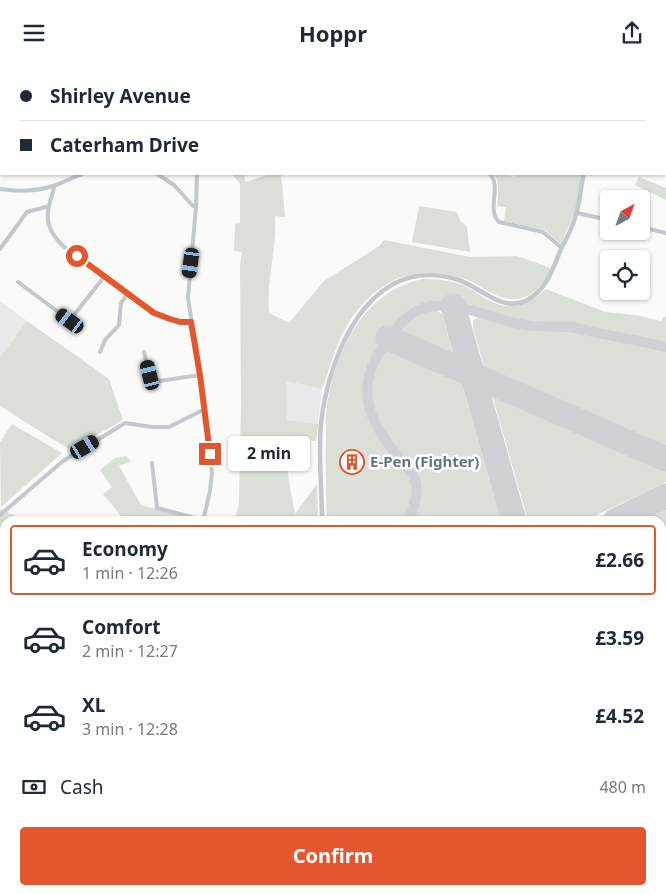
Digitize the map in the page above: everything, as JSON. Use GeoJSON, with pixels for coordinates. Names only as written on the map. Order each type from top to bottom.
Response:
{"type":"FeatureCollection","features":[{"type":"Feature","properties":{"kind":"street"},"geometry":{"type":"LineString","coordinates":[[0,189],[31,190],[54,186],[74,175]]}},
{"type":"Feature","properties":{"kind":"street"},"geometry":{"type":"LineString","coordinates":[[159,175],[174,185],[196,207]]}},
{"type":"Feature","properties":{"kind":"street"},"geometry":{"type":"LineString","coordinates":[[197,175],[188,298],[205,409],[212,473],[204,516]]}},
{"type":"Feature","properties":{"kind":"street"},"geometry":{"type":"LineString","coordinates":[[491,175],[494,180],[494,215],[499,222],[543,232],[562,247]]}},
{"type":"Feature","properties":{"kind":"street"},"geometry":{"type":"LineString","coordinates":[[322,516],[320,448],[321,425],[326,393],[340,350],[358,316],[379,293],[404,279],[431,275],[459,280],[501,302],[522,302],[539,291],[548,280],[570,232],[584,175]]}},
{"type":"Feature","properties":{"kind":"street"},"geometry":{"type":"LineString","coordinates":[[54,186],[47,219],[49,229],[63,246],[154,313],[180,322],[191,322]]}},
{"type":"Feature","properties":{"kind":"street"},"geometry":{"type":"LineString","coordinates":[[0,249],[27,212],[49,206]]}},
{"type":"Feature","properties":{"kind":"street"},"geometry":{"type":"LineString","coordinates":[[576,213],[600,218]]}},
{"type":"Feature","properties":{"kind":"street"},"geometry":{"type":"LineString","coordinates":[[650,229],[666,233]]}},
{"type":"Feature","properties":{"kind":"street"},"geometry":{"type":"LineString","coordinates":[[70,321],[104,277]]}},
{"type":"Feature","properties":{"kind":"street"},"geometry":{"type":"LineString","coordinates":[[18,282],[80,329]]}},
{"type":"Feature","properties":{"kind":"street"},"geometry":{"type":"LineString","coordinates":[[100,353],[105,340],[119,325],[121,303],[128,293]]}},
{"type":"Feature","properties":{"kind":"street"},"geometry":{"type":"LineString","coordinates":[[144,352],[153,380],[159,381],[200,375]]}},
{"type":"Feature","properties":{"kind":"street"},"geometry":{"type":"LineString","coordinates":[[0,515],[62,461],[125,423],[168,427],[205,409]]}},
{"type":"Feature","properties":{"kind":"street"},"geometry":{"type":"LineString","coordinates":[[152,463],[157,507],[189,516]]}},
{"type":"Feature","properties":{"kind":"shaded area"},"geometry":{"type":"Polygon","coordinates":[[[233,175],[244,175],[245,182],[268,175],[281,175],[285,217],[275,216],[268,301],[269,313],[289,323],[324,281],[379,246],[384,240],[470,257],[517,256],[551,268],[537,289],[527,296],[515,299],[500,297],[466,279],[439,273],[421,273],[404,277],[388,284],[361,306],[337,345],[322,389],[286,381],[287,420],[318,424],[316,441],[296,440],[290,443],[288,448],[288,477],[295,514],[317,484],[318,516],[236,516],[239,502],[241,406],[240,266],[242,252],[234,251],[235,224],[240,223],[240,184],[233,175]]]}},
{"type":"Feature","properties":{"kind":"shaded area"},"geometry":{"type":"Polygon","coordinates":[[[494,175],[515,177],[516,175],[582,175],[575,212],[561,244],[545,230],[504,221],[506,207],[497,206],[498,185],[494,175]]]}},
{"type":"Feature","properties":{"kind":"shaded area"},"geometry":{"type":"Polygon","coordinates":[[[639,177],[666,188],[666,200],[650,192],[650,190],[635,185],[639,177]]]}},
{"type":"Feature","properties":{"kind":"shaded area"},"geometry":{"type":"Polygon","coordinates":[[[419,206],[457,212],[460,220],[467,227],[470,252],[412,242],[419,206]]]}},
{"type":"Feature","properties":{"kind":"shaded area"},"geometry":{"type":"Polygon","coordinates":[[[422,279],[441,280],[460,284],[490,301],[506,306],[520,305],[534,299],[546,289],[605,312],[636,315],[661,321],[664,316],[666,317],[666,343],[573,325],[512,320],[455,303],[431,303],[413,310],[397,323],[379,346],[367,373],[364,389],[366,405],[379,435],[411,476],[414,498],[409,516],[327,516],[326,414],[337,365],[355,327],[383,297],[401,286],[422,279]]]}},
{"type":"Feature","properties":{"kind":"shaded area"},"geometry":{"type":"Polygon","coordinates":[[[0,301],[27,321],[0,357],[0,301]]]}},
{"type":"Feature","properties":{"kind":"shaded area"},"geometry":{"type":"Polygon","coordinates":[[[435,309],[442,314],[500,516],[415,516],[421,492],[419,480],[416,473],[381,426],[370,396],[371,379],[378,362],[390,342],[404,324],[420,314],[435,309]]]}},
{"type":"Feature","properties":{"kind":"shaded area"},"geometry":{"type":"Polygon","coordinates":[[[479,317],[522,329],[573,331],[666,350],[666,482],[595,516],[527,516],[473,328],[473,320],[479,317]]]}},
{"type":"Feature","properties":{"kind":"shaded area"},"geometry":{"type":"Polygon","coordinates":[[[27,321],[109,379],[123,420],[70,450],[0,406],[0,357],[27,321]]]}},
{"type":"Feature","properties":{"kind":"shaded area"},"geometry":{"type":"Polygon","coordinates":[[[286,381],[322,389],[318,424],[287,420],[286,381]]]}},
{"type":"Feature","properties":{"kind":"shaded area"},"geometry":{"type":"Polygon","coordinates":[[[12,424],[62,453],[1,507],[0,442],[12,424]]]}},
{"type":"Feature","properties":{"kind":"shaded area"},"geometry":{"type":"Polygon","coordinates":[[[126,456],[131,461],[119,466],[141,505],[182,516],[121,516],[103,494],[112,487],[100,470],[115,458],[126,456]]]}},
{"type":"Feature","properties":{"kind":"shaded area"},"geometry":{"type":"Polygon","coordinates":[[[0,509],[16,516],[0,516],[0,509]]]}},
{"type":"Feature","properties":{"kind":"shaded area"},"geometry":{"type":"Polygon","coordinates":[[[666,510],[666,516],[653,516],[666,510]]]}},
{"type":"Feature","properties":{"kind":"taxiway"},"geometry":{"type":"LineString","coordinates":[[411,516],[417,493],[413,475],[377,425],[370,410],[367,393],[369,376],[376,357],[394,331],[413,313],[432,306],[453,306],[510,322],[573,328],[666,347]]}},
{"type":"Feature","properties":{"kind":"runway"},"geometry":{"type":"LineString","coordinates":[[453,306],[513,516]]}},
{"type":"Feature","properties":{"kind":"runway"},"geometry":{"type":"LineString","coordinates":[[388,338],[666,459]]}},
{"type":"Feature","properties":{"kind":"runway"},"geometry":{"type":"LineString","coordinates":[[625,516],[666,496]]}},
{"type":"Feature","properties":{"kind":"place","name":"E-Pen (Fighter)"},"geometry":{"type":"Point","coordinates":[352,462]}},
{"type":"Feature","properties":{"kind":"route"},"geometry":{"type":"LineString","coordinates":[[77,256],[154,313],[180,322],[191,322],[210,454]]}}]}
